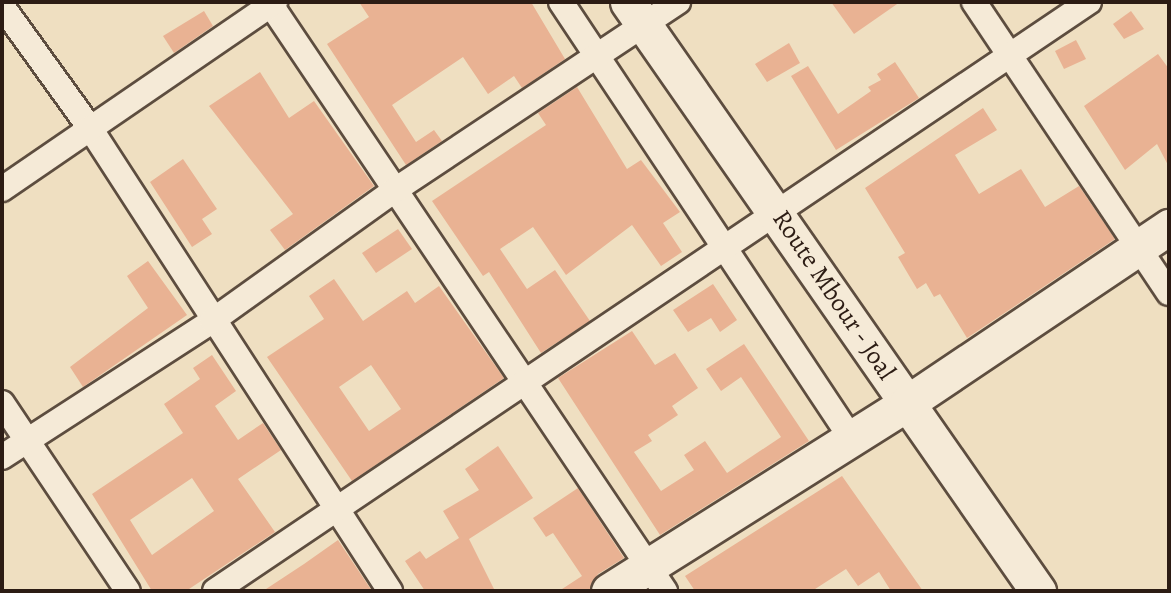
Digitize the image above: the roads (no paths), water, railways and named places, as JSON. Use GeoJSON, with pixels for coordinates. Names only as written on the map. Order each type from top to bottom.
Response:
{"type":"FeatureCollection","features":[{"type":"Feature","properties":{"kind":"main road","name":"Route Mbour - Joal"},"geometry":{"type":"LineString","coordinates":[[636,13],[777,211],[1038,591]]}},
{"type":"Feature","properties":{"kind":"main road"},"geometry":{"type":"LineString","coordinates":[[609,591],[656,578],[851,438],[1169,227]]}},
{"type":"Feature","properties":{"kind":"street"},"geometry":{"type":"LineString","coordinates":[[561,2],[599,54],[851,438]]}},
{"type":"Feature","properties":{"kind":"street"},"geometry":{"type":"LineString","coordinates":[[2,457],[212,321],[395,190],[599,54],[636,13],[678,2]]}},
{"type":"Feature","properties":{"kind":"street"},"geometry":{"type":"LineString","coordinates":[[974,2],[1169,293]]}},
{"type":"Feature","properties":{"kind":"street"},"geometry":{"type":"LineString","coordinates":[[215,591],[1089,2]]}},
{"type":"Feature","properties":{"kind":"street"},"geometry":{"type":"LineString","coordinates":[[2,189],[272,3],[656,578]]}},
{"type":"Feature","properties":{"kind":"street"},"geometry":{"type":"LineString","coordinates":[[2,6],[90,128],[212,321],[390,591]]}},
{"type":"Feature","properties":{"kind":"street"},"geometry":{"type":"LineString","coordinates":[[2,403],[128,591]]}}]}
